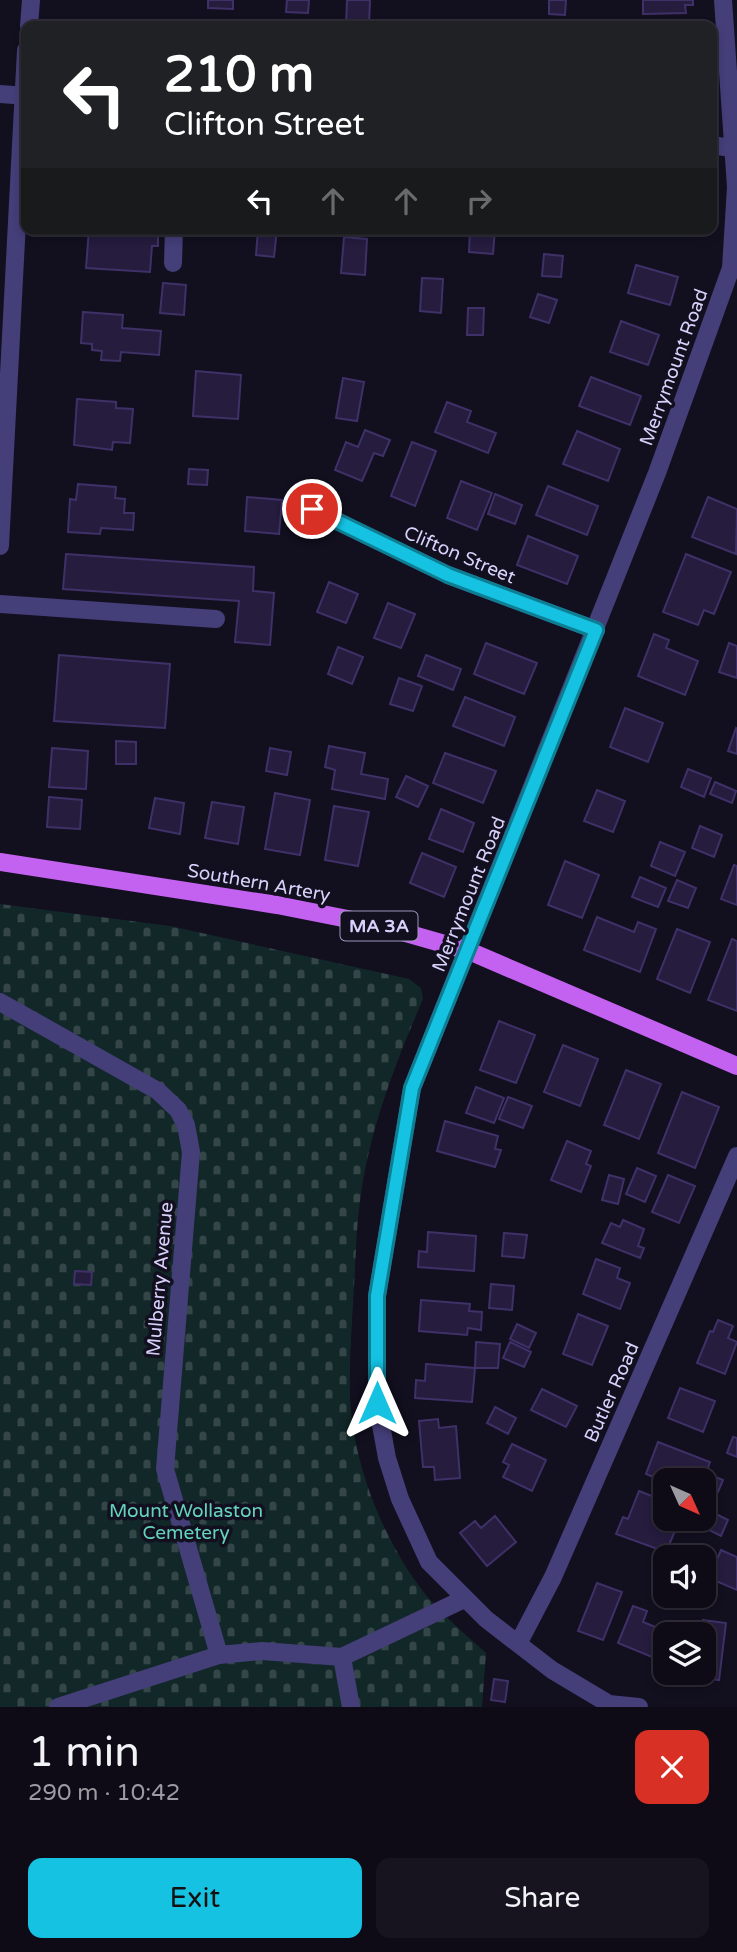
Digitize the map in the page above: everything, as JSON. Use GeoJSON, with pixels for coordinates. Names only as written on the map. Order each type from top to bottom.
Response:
{"type":"FeatureCollection","features":[{"type":"Feature","properties":{"kind":"main road","name":"Southern Artery"},"geometry":{"type":"LineString","coordinates":[[0,862],[276,905],[378,925],[468,950],[737,1066]]}},
{"type":"Feature","properties":{"kind":"street"},"geometry":{"type":"LineString","coordinates":[[29,21],[31,0]]}},
{"type":"Feature","properties":{"kind":"street","name":"Merrymount Road"},"geometry":{"type":"LineString","coordinates":[[639,1707],[609,1705],[552,1670],[464,1599],[429,1562],[416,1538],[387,1458],[377,1403],[377,1296],[412,1088],[596,630],[731,268],[737,187],[723,0]]}},
{"type":"Feature","properties":{"kind":"street"},"geometry":{"type":"LineString","coordinates":[[0,94],[21,95]]}},
{"type":"Feature","properties":{"kind":"street"},"geometry":{"type":"LineString","coordinates":[[0,546],[6,374],[21,142]]}},
{"type":"Feature","properties":{"kind":"street"},"geometry":{"type":"LineString","coordinates":[[717,146],[735,148]]}},
{"type":"Feature","properties":{"kind":"street"},"geometry":{"type":"LineString","coordinates":[[173,263],[174,235]]}},
{"type":"Feature","properties":{"kind":"street","name":"Clifton Street"},"geometry":{"type":"LineString","coordinates":[[312,509],[448,575],[596,630]]}},
{"type":"Feature","properties":{"kind":"street"},"geometry":{"type":"LineString","coordinates":[[0,604],[216,619]]}},
{"type":"Feature","properties":{"kind":"street","name":"Mulberry Avenue"},"geometry":{"type":"LineString","coordinates":[[0,1002],[144,1082],[169,1100],[186,1125],[191,1152],[165,1469],[219,1655]]}},
{"type":"Feature","properties":{"kind":"street","name":"Butler Road"},"geometry":{"type":"LineString","coordinates":[[519,1642],[553,1577],[737,1156]]}},
{"type":"Feature","properties":{"kind":"street"},"geometry":{"type":"LineString","coordinates":[[58,1707],[219,1655],[262,1651],[342,1657],[464,1599]]}},
{"type":"Feature","properties":{"kind":"street"},"geometry":{"type":"LineString","coordinates":[[342,1657],[351,1707]]}},
{"type":"Feature","properties":{"kind":"green space","name":"Mount Wollaston Cemetery"},"geometry":{"type":"Polygon","coordinates":[[[0,904],[170,926],[409,979],[421,988],[423,999],[384,1098],[364,1175],[357,1233],[351,1342],[352,1422],[371,1497],[405,1566],[426,1595],[486,1653],[482,1707],[0,1707],[0,904]]]}},
{"type":"Feature","properties":{"kind":"building"},"geometry":{"type":"Polygon","coordinates":[[[208,0],[233,0],[233,9],[208,8],[208,0]]]}},
{"type":"Feature","properties":{"kind":"building"},"geometry":{"type":"Polygon","coordinates":[[[287,0],[309,0],[308,13],[286,12],[287,0]]]}},
{"type":"Feature","properties":{"kind":"building"},"geometry":{"type":"Polygon","coordinates":[[[347,0],[370,0],[369,21],[346,21],[347,0]]]}},
{"type":"Feature","properties":{"kind":"building"},"geometry":{"type":"Polygon","coordinates":[[[549,0],[566,0],[565,15],[549,14],[549,0]]]}},
{"type":"Feature","properties":{"kind":"building"},"geometry":{"type":"Polygon","coordinates":[[[643,0],[693,0],[693,5],[685,5],[686,13],[643,14],[643,0]]]}},
{"type":"Feature","properties":{"kind":"building"},"geometry":{"type":"Polygon","coordinates":[[[89,235],[158,235],[158,246],[152,246],[150,272],[86,268],[89,235]]]}},
{"type":"Feature","properties":{"kind":"building"},"geometry":{"type":"Polygon","coordinates":[[[258,235],[276,235],[274,257],[256,255],[258,235]]]}},
{"type":"Feature","properties":{"kind":"building"},"geometry":{"type":"Polygon","coordinates":[[[470,235],[495,235],[493,254],[469,252],[470,235]]]}},
{"type":"Feature","properties":{"kind":"building"},"geometry":{"type":"Polygon","coordinates":[[[344,237],[367,239],[365,275],[341,273],[344,237]]]}},
{"type":"Feature","properties":{"kind":"building"},"geometry":{"type":"Polygon","coordinates":[[[544,254],[563,256],[561,277],[542,276],[544,254]]]}},
{"type":"Feature","properties":{"kind":"building"},"geometry":{"type":"Polygon","coordinates":[[[636,265],[678,277],[670,305],[628,293],[636,265]]]}},
{"type":"Feature","properties":{"kind":"building"},"geometry":{"type":"Polygon","coordinates":[[[422,278],[443,279],[441,313],[420,311],[422,278]]]}},
{"type":"Feature","properties":{"kind":"building"},"geometry":{"type":"Polygon","coordinates":[[[163,283],[186,285],[184,315],[160,313],[163,283]]]}},
{"type":"Feature","properties":{"kind":"building"},"geometry":{"type":"Polygon","coordinates":[[[538,294],[557,300],[549,323],[530,317],[538,294]]]}},
{"type":"Feature","properties":{"kind":"building"},"geometry":{"type":"Polygon","coordinates":[[[468,308],[484,308],[483,335],[467,335],[468,308]]]}},
{"type":"Feature","properties":{"kind":"building"},"geometry":{"type":"Polygon","coordinates":[[[83,312],[123,315],[122,328],[161,331],[159,355],[121,352],[120,361],[101,360],[102,351],[92,350],[92,344],[81,343],[83,312]]]}},
{"type":"Feature","properties":{"kind":"building"},"geometry":{"type":"Polygon","coordinates":[[[621,321],[659,335],[648,365],[610,352],[621,321]]]}},
{"type":"Feature","properties":{"kind":"building"},"geometry":{"type":"Polygon","coordinates":[[[196,371],[241,375],[238,419],[193,416],[196,371]]]}},
{"type":"Feature","properties":{"kind":"building"},"geometry":{"type":"Polygon","coordinates":[[[591,377],[641,396],[630,425],[579,406],[591,377]]]}},
{"type":"Feature","properties":{"kind":"building"},"geometry":{"type":"Polygon","coordinates":[[[343,378],[364,382],[357,421],[336,418],[343,378]]]}},
{"type":"Feature","properties":{"kind":"building"},"geometry":{"type":"Polygon","coordinates":[[[77,399],[116,402],[116,408],[133,409],[130,443],[113,442],[112,450],[74,445],[77,399]]]}},
{"type":"Feature","properties":{"kind":"building"},"geometry":{"type":"Polygon","coordinates":[[[447,402],[471,411],[467,422],[496,433],[488,453],[435,432],[447,402]]]}},
{"type":"Feature","properties":{"kind":"building"},"geometry":{"type":"Polygon","coordinates":[[[365,430],[390,440],[383,456],[374,453],[362,481],[335,470],[346,442],[358,447],[365,430]]]}},
{"type":"Feature","properties":{"kind":"building"},"geometry":{"type":"Polygon","coordinates":[[[577,431],[620,449],[608,481],[563,464],[577,431]]]}},
{"type":"Feature","properties":{"kind":"building"},"geometry":{"type":"Polygon","coordinates":[[[412,442],[436,451],[415,506],[391,496],[412,442]]]}},
{"type":"Feature","properties":{"kind":"building"},"geometry":{"type":"Polygon","coordinates":[[[189,469],[208,470],[207,485],[188,484],[189,469]]]}},
{"type":"Feature","properties":{"kind":"building"},"geometry":{"type":"Polygon","coordinates":[[[461,481],[492,493],[477,530],[447,518],[461,481]]]}},
{"type":"Feature","properties":{"kind":"building"},"geometry":{"type":"Polygon","coordinates":[[[78,484],[116,487],[115,498],[125,499],[124,513],[134,513],[133,530],[101,528],[100,534],[68,532],[70,499],[76,500],[78,484]]]}},
{"type":"Feature","properties":{"kind":"building"},"geometry":{"type":"Polygon","coordinates":[[[548,486],[598,506],[587,535],[536,515],[548,486]]]}},
{"type":"Feature","properties":{"kind":"building"},"geometry":{"type":"Polygon","coordinates":[[[495,494],[522,505],[515,524],[488,514],[495,494]]]}},
{"type":"Feature","properties":{"kind":"building"},"geometry":{"type":"Polygon","coordinates":[[[247,497],[282,500],[279,534],[245,531],[247,497]]]}},
{"type":"Feature","properties":{"kind":"building"},"geometry":{"type":"Polygon","coordinates":[[[708,497],[737,509],[736,554],[692,537],[708,497]]]}},
{"type":"Feature","properties":{"kind":"building"},"geometry":{"type":"Polygon","coordinates":[[[528,536],[578,556],[567,584],[517,565],[528,536]]]}},
{"type":"Feature","properties":{"kind":"building"},"geometry":{"type":"Polygon","coordinates":[[[66,554],[254,567],[253,591],[274,593],[270,645],[235,642],[239,601],[63,589],[66,554]]]}},
{"type":"Feature","properties":{"kind":"building"},"geometry":{"type":"Polygon","coordinates":[[[686,554],[731,572],[714,614],[704,610],[698,625],[663,612],[686,554]]]}},
{"type":"Feature","properties":{"kind":"building"},"geometry":{"type":"Polygon","coordinates":[[[329,582],[358,594],[346,623],[317,612],[329,582]]]}},
{"type":"Feature","properties":{"kind":"building"},"geometry":{"type":"Polygon","coordinates":[[[388,603],[415,614],[401,648],[374,638],[388,603]]]}},
{"type":"Feature","properties":{"kind":"building"},"geometry":{"type":"Polygon","coordinates":[[[654,634],[669,640],[666,648],[698,661],[685,695],[638,676],[654,634]]]}},
{"type":"Feature","properties":{"kind":"building"},"geometry":{"type":"Polygon","coordinates":[[[486,643],[537,663],[524,694],[474,674],[486,643]]]}},
{"type":"Feature","properties":{"kind":"building"},"geometry":{"type":"Polygon","coordinates":[[[729,643],[737,646],[737,678],[719,672],[729,643]]]}},
{"type":"Feature","properties":{"kind":"building"},"geometry":{"type":"Polygon","coordinates":[[[338,647],[363,657],[352,684],[328,674],[338,647]]]}},
{"type":"Feature","properties":{"kind":"building"},"geometry":{"type":"Polygon","coordinates":[[[59,655],[170,664],[165,728],[54,721],[59,655]]]}},
{"type":"Feature","properties":{"kind":"building"},"geometry":{"type":"Polygon","coordinates":[[[426,655],[461,669],[453,690],[418,676],[426,655]]]}},
{"type":"Feature","properties":{"kind":"building"},"geometry":{"type":"Polygon","coordinates":[[[399,678],[422,686],[413,711],[390,704],[399,678]]]}},
{"type":"Feature","properties":{"kind":"building"},"geometry":{"type":"Polygon","coordinates":[[[465,697],[515,717],[504,746],[453,726],[465,697]]]}},
{"type":"Feature","properties":{"kind":"building"},"geometry":{"type":"Polygon","coordinates":[[[625,708],[663,723],[648,762],[610,747],[625,708]]]}},
{"type":"Feature","properties":{"kind":"building"},"geometry":{"type":"Polygon","coordinates":[[[737,729],[737,754],[728,751],[737,729]]]}},
{"type":"Feature","properties":{"kind":"building"},"geometry":{"type":"Polygon","coordinates":[[[116,741],[136,742],[136,764],[116,764],[116,741]]]}},
{"type":"Feature","properties":{"kind":"building"},"geometry":{"type":"Polygon","coordinates":[[[329,746],[365,753],[361,774],[388,779],[385,799],[332,789],[335,770],[325,767],[329,746]]]}},
{"type":"Feature","properties":{"kind":"building"},"geometry":{"type":"Polygon","coordinates":[[[52,748],[88,751],[86,789],[49,787],[52,748]]]}},
{"type":"Feature","properties":{"kind":"building"},"geometry":{"type":"Polygon","coordinates":[[[270,748],[291,752],[287,775],[266,771],[270,748]]]}},
{"type":"Feature","properties":{"kind":"building"},"geometry":{"type":"Polygon","coordinates":[[[445,753],[496,771],[483,803],[433,783],[445,753]]]}},
{"type":"Feature","properties":{"kind":"building"},"geometry":{"type":"Polygon","coordinates":[[[688,769],[711,778],[704,797],[681,787],[688,769]]]}},
{"type":"Feature","properties":{"kind":"building"},"geometry":{"type":"Polygon","coordinates":[[[406,776],[428,786],[418,807],[396,797],[406,776]]]}},
{"type":"Feature","properties":{"kind":"building"},"geometry":{"type":"Polygon","coordinates":[[[715,782],[736,791],[732,803],[710,794],[715,782]]]}},
{"type":"Feature","properties":{"kind":"building"},"geometry":{"type":"Polygon","coordinates":[[[597,790],[625,801],[613,832],[584,821],[597,790]]]}},
{"type":"Feature","properties":{"kind":"building"},"geometry":{"type":"Polygon","coordinates":[[[275,793],[310,800],[300,855],[265,849],[275,793]]]}},
{"type":"Feature","properties":{"kind":"building"},"geometry":{"type":"Polygon","coordinates":[[[49,797],[82,800],[80,829],[47,827],[49,797]]]}},
{"type":"Feature","properties":{"kind":"building"},"geometry":{"type":"Polygon","coordinates":[[[155,798],[184,803],[180,834],[149,828],[155,798]]]}},
{"type":"Feature","properties":{"kind":"building"},"geometry":{"type":"Polygon","coordinates":[[[212,802],[244,807],[238,844],[205,838],[212,802]]]}},
{"type":"Feature","properties":{"kind":"building"},"geometry":{"type":"Polygon","coordinates":[[[334,806],[369,812],[358,866],[325,860],[334,806]]]}},
{"type":"Feature","properties":{"kind":"building"},"geometry":{"type":"Polygon","coordinates":[[[441,809],[474,823],[463,852],[429,839],[441,809]]]}},
{"type":"Feature","properties":{"kind":"building"},"geometry":{"type":"Polygon","coordinates":[[[700,826],[722,835],[714,857],[692,848],[700,826]]]}},
{"type":"Feature","properties":{"kind":"building"},"geometry":{"type":"Polygon","coordinates":[[[660,842],[685,852],[675,876],[651,866],[660,842]]]}},
{"type":"Feature","properties":{"kind":"building"},"geometry":{"type":"Polygon","coordinates":[[[422,853],[456,867],[444,897],[410,883],[422,853]]]}},
{"type":"Feature","properties":{"kind":"building"},"geometry":{"type":"Polygon","coordinates":[[[565,861],[599,875],[582,918],[548,905],[565,861]]]}},
{"type":"Feature","properties":{"kind":"building"},"geometry":{"type":"Polygon","coordinates":[[[734,865],[737,866],[737,905],[721,899],[734,865]]]}},
{"type":"Feature","properties":{"kind":"building"},"geometry":{"type":"Polygon","coordinates":[[[640,877],[666,888],[658,907],[632,897],[640,877]]]}},
{"type":"Feature","properties":{"kind":"building"},"geometry":{"type":"Polygon","coordinates":[[[677,880],[696,888],[688,908],[668,901],[677,880]]]}},
{"type":"Feature","properties":{"kind":"building"},"geometry":{"type":"Polygon","coordinates":[[[597,917],[634,932],[638,922],[656,929],[640,972],[584,950],[597,917]]]}},
{"type":"Feature","properties":{"kind":"building"},"geometry":{"type":"Polygon","coordinates":[[[677,929],[710,942],[690,993],[657,979],[677,929]]]}},
{"type":"Feature","properties":{"kind":"building"},"geometry":{"type":"Polygon","coordinates":[[[732,939],[737,941],[737,1011],[708,1000],[732,939]]]}},
{"type":"Feature","properties":{"kind":"building"},"geometry":{"type":"Polygon","coordinates":[[[499,1021],[535,1035],[516,1083],[480,1070],[499,1021]]]}},
{"type":"Feature","properties":{"kind":"building"},"geometry":{"type":"Polygon","coordinates":[[[563,1045],[598,1059],[580,1106],[544,1092],[563,1045]]]}},
{"type":"Feature","properties":{"kind":"building"},"geometry":{"type":"Polygon","coordinates":[[[626,1070],[661,1084],[639,1139],[604,1125],[626,1070]]]}},
{"type":"Feature","properties":{"kind":"building"},"geometry":{"type":"Polygon","coordinates":[[[476,1087],[504,1098],[494,1123],[466,1113],[476,1087]]]}},
{"type":"Feature","properties":{"kind":"building"},"geometry":{"type":"Polygon","coordinates":[[[682,1092],[719,1107],[695,1168],[658,1153],[682,1092]]]}},
{"type":"Feature","properties":{"kind":"building"},"geometry":{"type":"Polygon","coordinates":[[[508,1097],[532,1106],[523,1128],[499,1119],[508,1097]]]}},
{"type":"Feature","properties":{"kind":"building"},"geometry":{"type":"Polygon","coordinates":[[[445,1121],[498,1136],[495,1149],[501,1150],[495,1167],[437,1151],[445,1121]]]}},
{"type":"Feature","properties":{"kind":"building"},"geometry":{"type":"Polygon","coordinates":[[[567,1141],[591,1151],[586,1164],[591,1166],[581,1192],[551,1180],[567,1141]]]}},
{"type":"Feature","properties":{"kind":"building"},"geometry":{"type":"Polygon","coordinates":[[[637,1168],[656,1176],[645,1202],[626,1194],[637,1168]]]}},
{"type":"Feature","properties":{"kind":"building"},"geometry":{"type":"Polygon","coordinates":[[[609,1175],[624,1179],[618,1204],[602,1200],[609,1175]]]}},
{"type":"Feature","properties":{"kind":"building"},"geometry":{"type":"Polygon","coordinates":[[[668,1175],[695,1186],[679,1223],[652,1212],[668,1175]]]}},
{"type":"Feature","properties":{"kind":"building"},"geometry":{"type":"Polygon","coordinates":[[[623,1220],[644,1229],[638,1246],[644,1248],[640,1258],[602,1243],[611,1223],[620,1227],[623,1220]]]}},
{"type":"Feature","properties":{"kind":"building"},"geometry":{"type":"Polygon","coordinates":[[[428,1232],[476,1236],[474,1271],[418,1267],[419,1251],[427,1252],[428,1232]]]}},
{"type":"Feature","properties":{"kind":"building"},"geometry":{"type":"Polygon","coordinates":[[[504,1233],[527,1235],[524,1258],[502,1256],[504,1233]]]}},
{"type":"Feature","properties":{"kind":"building"},"geometry":{"type":"Polygon","coordinates":[[[596,1259],[620,1268],[617,1278],[630,1283],[620,1309],[583,1294],[596,1259]]]}},
{"type":"Feature","properties":{"kind":"building"},"geometry":{"type":"Polygon","coordinates":[[[75,1271],[92,1272],[91,1285],[74,1284],[75,1271]]]}},
{"type":"Feature","properties":{"kind":"building"},"geometry":{"type":"Polygon","coordinates":[[[491,1284],[514,1286],[512,1310],[489,1308],[491,1284]]]}},
{"type":"Feature","properties":{"kind":"building"},"geometry":{"type":"Polygon","coordinates":[[[421,1300],[470,1304],[469,1311],[482,1312],[481,1330],[468,1328],[467,1335],[419,1331],[421,1300]]]}},
{"type":"Feature","properties":{"kind":"building"},"geometry":{"type":"Polygon","coordinates":[[[578,1314],[608,1326],[592,1365],[563,1354],[578,1314]]]}},
{"type":"Feature","properties":{"kind":"building"},"geometry":{"type":"Polygon","coordinates":[[[718,1320],[733,1326],[728,1338],[737,1342],[725,1374],[697,1363],[710,1331],[713,1332],[718,1320]]]}},
{"type":"Feature","properties":{"kind":"building"},"geometry":{"type":"Polygon","coordinates":[[[517,1324],[536,1333],[529,1348],[510,1339],[517,1324]]]}},
{"type":"Feature","properties":{"kind":"building"},"geometry":{"type":"Polygon","coordinates":[[[476,1342],[500,1344],[498,1368],[475,1368],[476,1342]]]}},
{"type":"Feature","properties":{"kind":"building"},"geometry":{"type":"Polygon","coordinates":[[[510,1342],[531,1352],[524,1367],[503,1358],[510,1342]]]}},
{"type":"Feature","properties":{"kind":"building"},"geometry":{"type":"Polygon","coordinates":[[[426,1364],[475,1368],[472,1402],[415,1398],[416,1380],[425,1381],[426,1364]]]}},
{"type":"Feature","properties":{"kind":"building"},"geometry":{"type":"Polygon","coordinates":[[[680,1388],[715,1401],[703,1432],[668,1418],[680,1388]]]}},
{"type":"Feature","properties":{"kind":"building"},"geometry":{"type":"Polygon","coordinates":[[[542,1389],[577,1406],[566,1427],[531,1410],[542,1389]]]}},
{"type":"Feature","properties":{"kind":"building"},"geometry":{"type":"Polygon","coordinates":[[[495,1407],[516,1418],[508,1434],[487,1423],[495,1407]]]}},
{"type":"Feature","properties":{"kind":"building"},"geometry":{"type":"Polygon","coordinates":[[[438,1419],[439,1428],[456,1426],[460,1478],[435,1480],[434,1467],[423,1467],[419,1421],[438,1419]]]}},
{"type":"Feature","properties":{"kind":"building"},"geometry":{"type":"Polygon","coordinates":[[[733,1437],[737,1438],[737,1457],[727,1453],[733,1437]]]}},
{"type":"Feature","properties":{"kind":"building"},"geometry":{"type":"Polygon","coordinates":[[[658,1442],[710,1462],[708,1468],[653,1468],[653,1477],[646,1474],[658,1442]]]}},
{"type":"Feature","properties":{"kind":"building"},"geometry":{"type":"Polygon","coordinates":[[[512,1444],[546,1460],[532,1491],[503,1477],[509,1465],[503,1462],[512,1444]]]}},
{"type":"Feature","properties":{"kind":"building"},"geometry":{"type":"Polygon","coordinates":[[[716,1477],[723,1480],[718,1492],[716,1491],[716,1477]]]}},
{"type":"Feature","properties":{"kind":"building"},"geometry":{"type":"Polygon","coordinates":[[[639,1491],[653,1496],[653,1531],[675,1531],[669,1545],[653,1545],[653,1547],[616,1534],[623,1517],[628,1519],[639,1491]]]}},
{"type":"Feature","properties":{"kind":"building"},"geometry":{"type":"Polygon","coordinates":[[[716,1514],[728,1520],[721,1536],[711,1531],[716,1531],[716,1514]]]}},
{"type":"Feature","properties":{"kind":"building"},"geometry":{"type":"Polygon","coordinates":[[[495,1516],[516,1542],[487,1566],[460,1533],[475,1521],[481,1528],[495,1516]]]}},
{"type":"Feature","properties":{"kind":"building"},"geometry":{"type":"Polygon","coordinates":[[[721,1550],[737,1557],[737,1590],[716,1581],[716,1562],[721,1550]]]}},
{"type":"Feature","properties":{"kind":"building"},"geometry":{"type":"Polygon","coordinates":[[[597,1583],[622,1592],[603,1640],[578,1631],[597,1583]]]}},
{"type":"Feature","properties":{"kind":"building"},"geometry":{"type":"Polygon","coordinates":[[[633,1606],[647,1611],[643,1622],[653,1626],[652,1657],[618,1643],[633,1606]]]}},
{"type":"Feature","properties":{"kind":"building"},"geometry":{"type":"Polygon","coordinates":[[[703,1620],[726,1623],[719,1680],[716,1680],[716,1622],[703,1620]]]}},
{"type":"Feature","properties":{"kind":"building"},"geometry":{"type":"Polygon","coordinates":[[[494,1679],[508,1681],[505,1702],[491,1700],[494,1679]]]}},
{"type":"Feature","properties":{"kind":"route"},"geometry":{"type":"LineString","coordinates":[[312,509],[448,575],[596,630],[412,1088],[377,1296],[377,1403]]}}]}
